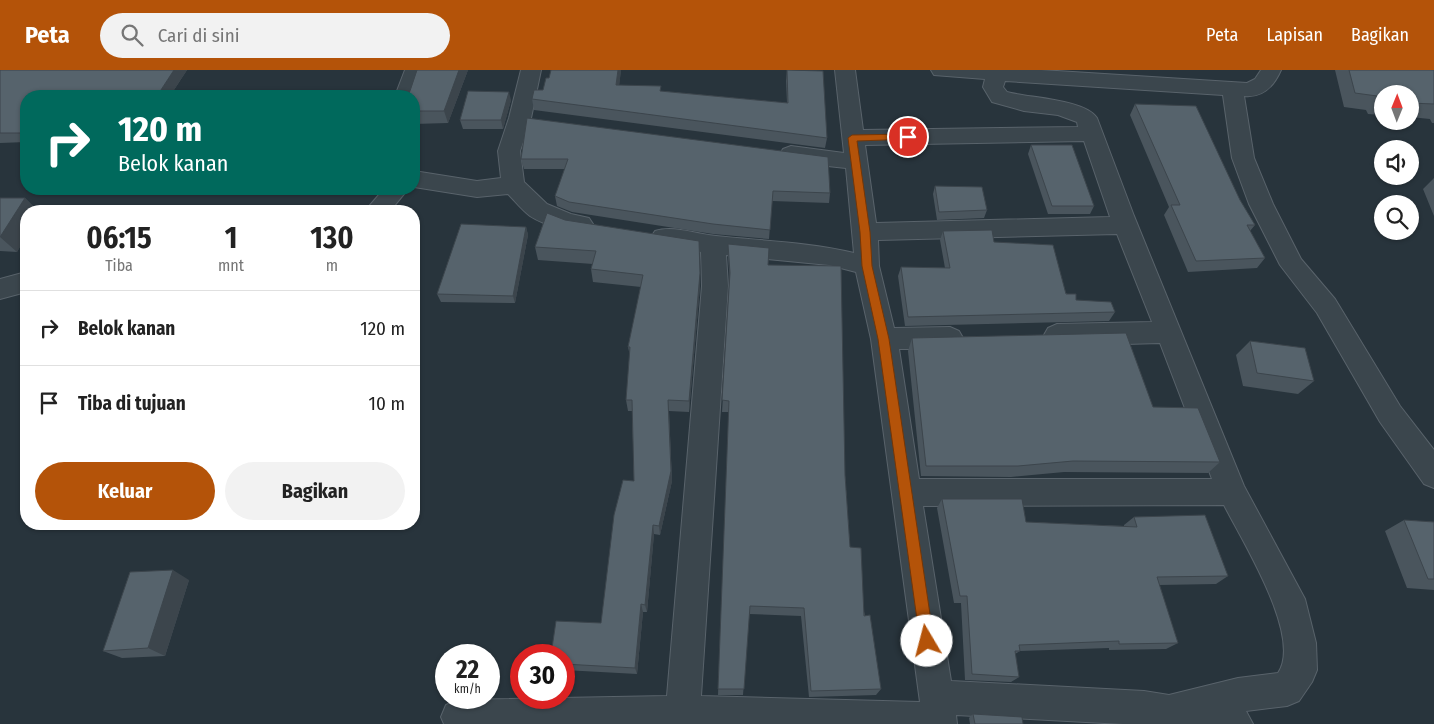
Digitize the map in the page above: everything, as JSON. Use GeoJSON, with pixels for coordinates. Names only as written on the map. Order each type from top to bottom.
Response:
{"type":"FeatureCollection","features":[{"type":"Feature","properties":{"kind":"street"},"geometry":{"type":"LineString","coordinates":[[407,90],[415,70]]}},
{"type":"Feature","properties":{"kind":"street"},"geometry":{"type":"LineString","coordinates":[[530,70],[530,119],[509,151],[513,185],[539,210],[568,222],[607,228]]}},
{"type":"Feature","properties":{"kind":"street"},"geometry":{"type":"LineString","coordinates":[[845,70],[865,232],[867,266],[884,339],[938,714]]}},
{"type":"Feature","properties":{"kind":"street"},"geometry":{"type":"LineString","coordinates":[[941,70],[1155,76],[1248,90],[1258,88],[1266,82],[1271,70]]}},
{"type":"Feature","properties":{"kind":"street"},"geometry":{"type":"LineString","coordinates":[[1063,70],[1095,73],[1123,70]]}},
{"type":"Feature","properties":{"kind":"street"},"geometry":{"type":"LineString","coordinates":[[997,72],[994,87],[999,97],[1024,104],[1062,108],[1076,112],[1086,118],[1126,225],[1232,492],[1289,599],[1300,643],[1300,670],[1287,689],[1238,695],[1166,713]]}},
{"type":"Feature","properties":{"kind":"street"},"geometry":{"type":"LineString","coordinates":[[1232,88],[1243,158],[1261,204],[1292,265],[1326,306],[1390,414],[1434,475]]}},
{"type":"Feature","properties":{"kind":"street"},"geometry":{"type":"LineString","coordinates":[[767,150],[854,150],[1093,134]]}},
{"type":"Feature","properties":{"kind":"street"},"geometry":{"type":"LineString","coordinates":[[420,180],[477,189],[513,185]]}},
{"type":"Feature","properties":{"kind":"street"},"geometry":{"type":"LineString","coordinates":[[382,205],[392,195]]}},
{"type":"Feature","properties":{"kind":"street"},"geometry":{"type":"LineString","coordinates":[[865,232],[1126,225]]}},
{"type":"Feature","properties":{"kind":"street"},"geometry":{"type":"LineString","coordinates":[[645,234],[713,245],[829,256],[867,266]]}},
{"type":"Feature","properties":{"kind":"street"},"geometry":{"type":"LineString","coordinates":[[683,713],[715,286],[713,245]]}},
{"type":"Feature","properties":{"kind":"street"},"geometry":{"type":"LineString","coordinates":[[0,289],[20,284]]}},
{"type":"Feature","properties":{"kind":"street"},"geometry":{"type":"LineString","coordinates":[[1031,336],[1169,332]]}},
{"type":"Feature","properties":{"kind":"street"},"geometry":{"type":"LineString","coordinates":[[884,339],[972,337]]}},
{"type":"Feature","properties":{"kind":"street"},"geometry":{"type":"LineString","coordinates":[[906,493],[1232,492]]}},
{"type":"Feature","properties":{"kind":"street"},"geometry":{"type":"LineString","coordinates":[[458,717],[683,713],[938,714],[1144,708],[1236,724]]}},
{"type":"Feature","properties":{"kind":"building"},"geometry":{"type":"Polygon","coordinates":[[[0,70],[174,70],[161,90],[20,90],[20,133],[0,133],[0,70]]]}},
{"type":"Feature","properties":{"kind":"building"},"geometry":{"type":"Polygon","coordinates":[[[417,70],[459,70],[444,111],[420,111],[420,90],[410,90],[417,70]]]}},
{"type":"Feature","properties":{"kind":"building"},"geometry":{"type":"Polygon","coordinates":[[[551,70],[618,70],[616,85],[661,86],[660,91],[788,103],[787,70],[823,71],[827,138],[532,99],[534,90],[543,90],[546,78],[549,78],[551,70]]]}},
{"type":"Feature","properties":{"kind":"building"},"geometry":{"type":"Polygon","coordinates":[[[1349,70],[1434,70],[1434,104],[1419,103],[1419,85],[1374,85],[1374,96],[1355,93],[1349,70]]]}},
{"type":"Feature","properties":{"kind":"building"},"geometry":{"type":"Polygon","coordinates":[[[468,91],[509,92],[501,120],[460,120],[468,91]]]}},
{"type":"Feature","properties":{"kind":"building"},"geometry":{"type":"Polygon","coordinates":[[[1135,104],[1196,106],[1240,200],[1255,225],[1247,225],[1265,258],[1196,261],[1171,205],[1180,205],[1135,104]]]}},
{"type":"Feature","properties":{"kind":"building"},"geometry":{"type":"Polygon","coordinates":[[[527,118],[828,157],[830,193],[773,191],[770,230],[713,224],[569,202],[555,196],[568,159],[521,159],[527,118]]]}},
{"type":"Feature","properties":{"kind":"building"},"geometry":{"type":"Polygon","coordinates":[[[1031,145],[1072,145],[1094,206],[1052,206],[1031,145]]]}},
{"type":"Feature","properties":{"kind":"building"},"geometry":{"type":"Polygon","coordinates":[[[935,186],[982,187],[987,210],[939,212],[935,186]]]}},
{"type":"Feature","properties":{"kind":"building"},"geometry":{"type":"Polygon","coordinates":[[[0,198],[25,198],[20,205],[0,237],[0,198]]]}},
{"type":"Feature","properties":{"kind":"building"},"geometry":{"type":"Polygon","coordinates":[[[547,213],[565,220],[699,241],[700,273],[689,401],[668,400],[671,471],[659,526],[653,525],[645,605],[641,604],[635,668],[575,665],[575,644],[553,644],[556,621],[601,623],[614,515],[623,480],[634,481],[632,400],[626,400],[630,347],[628,347],[643,275],[591,269],[596,251],[535,247],[547,213]]]}},
{"type":"Feature","properties":{"kind":"building"},"geometry":{"type":"Polygon","coordinates":[[[461,224],[526,227],[513,296],[437,294],[461,224]]]}},
{"type":"Feature","properties":{"kind":"building"},"geometry":{"type":"Polygon","coordinates":[[[992,230],[994,242],[1053,245],[1066,294],[1076,294],[1076,300],[1111,302],[1115,312],[908,317],[901,267],[950,268],[943,231],[992,230]]]}},
{"type":"Feature","properties":{"kind":"building"},"geometry":{"type":"Polygon","coordinates":[[[728,244],[769,248],[768,265],[841,266],[845,475],[850,547],[861,548],[864,616],[870,615],[881,689],[811,691],[804,608],[750,606],[744,689],[718,689],[729,401],[722,400],[730,273],[728,244]]]}},
{"type":"Feature","properties":{"kind":"building"},"geometry":{"type":"Polygon","coordinates":[[[1126,333],[1153,407],[1198,408],[1220,462],[1073,461],[1018,466],[926,466],[912,338],[1126,333]]]}},
{"type":"Feature","properties":{"kind":"building"},"geometry":{"type":"Polygon","coordinates":[[[1250,341],[1305,348],[1314,381],[1257,373],[1250,341]]]}},
{"type":"Feature","properties":{"kind":"building"},"geometry":{"type":"Polygon","coordinates":[[[942,499],[1022,499],[1026,522],[1137,527],[1134,517],[1205,515],[1228,576],[1157,577],[1178,643],[1119,644],[1119,641],[1019,645],[1020,651],[1015,651],[1019,677],[972,674],[967,596],[960,596],[942,499]]]}},
{"type":"Feature","properties":{"kind":"building"},"geometry":{"type":"Polygon","coordinates":[[[1404,520],[1434,522],[1434,579],[1428,579],[1404,520]]]}},
{"type":"Feature","properties":{"kind":"building"},"geometry":{"type":"Polygon","coordinates":[[[173,570],[148,648],[103,651],[130,572],[173,570]]]}},
{"type":"Feature","properties":{"kind":"building"},"geometry":{"type":"Polygon","coordinates":[[[973,714],[1022,717],[1023,724],[975,724],[973,714]]]}},
{"type":"Feature","properties":{"kind":"route"},"geometry":{"type":"LineString","coordinates":[[908,137],[852,138],[865,232],[867,266],[884,339],[927,641]]}}]}
